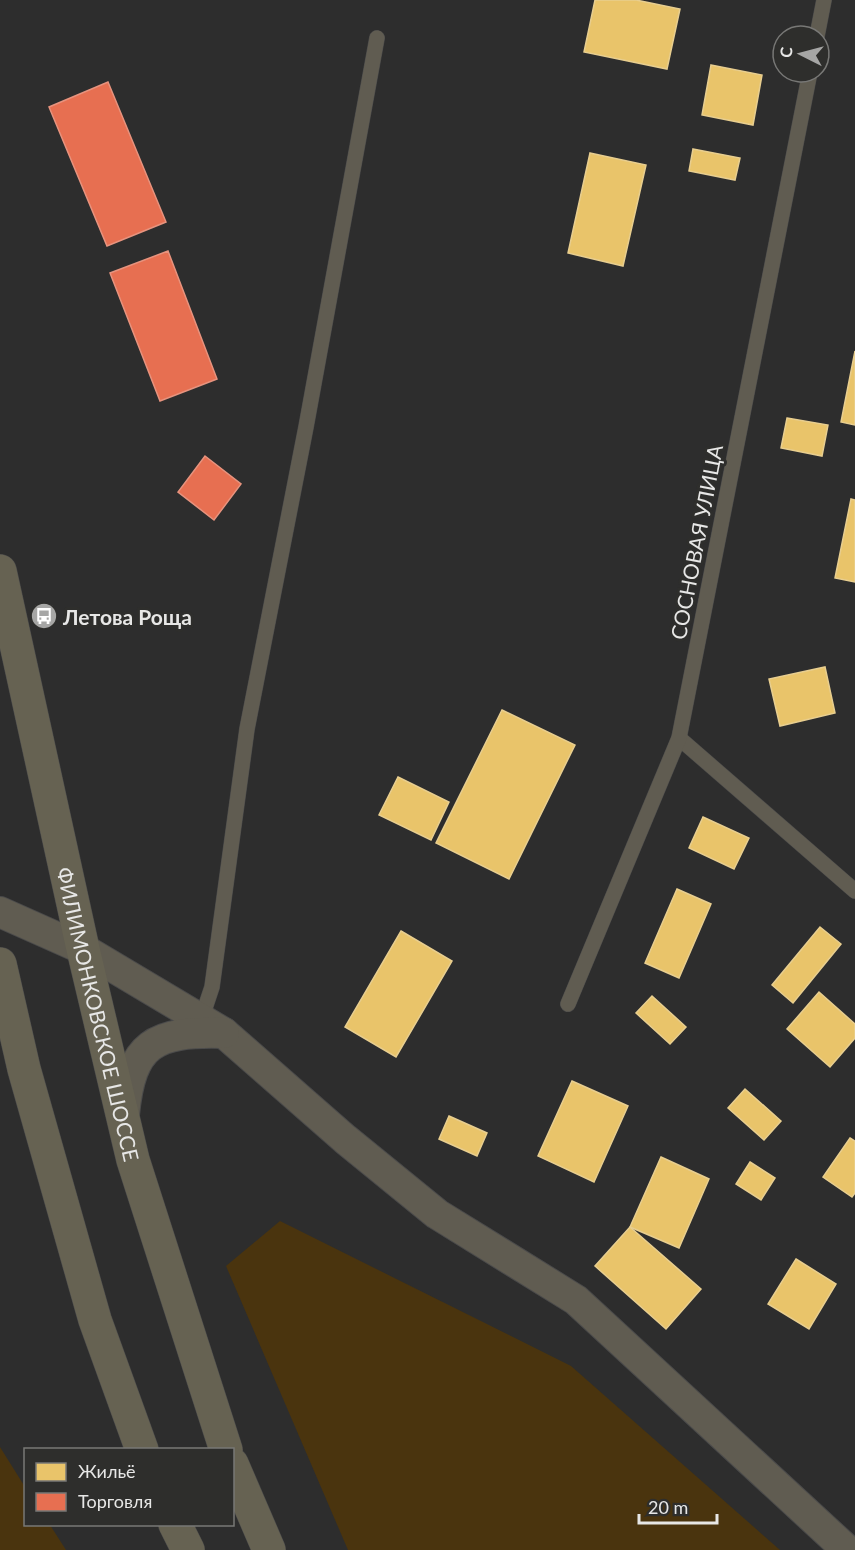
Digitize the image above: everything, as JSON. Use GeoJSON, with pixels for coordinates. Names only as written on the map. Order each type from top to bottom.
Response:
{"type":"FeatureCollection","features":[{"type":"Feature","properties":{"kind":"main road","name":"ФИЛИМОНКОВСКОЕ ШОССЕ"},"geometry":{"type":"LineString","coordinates":[[0,571],[123,1121],[136,1171],[226,1448]]}},
{"type":"Feature","properties":{"kind":"main road"},"geometry":{"type":"LineString","coordinates":[[0,964],[24,1069],[95,1320],[141,1448]]}},
{"type":"Feature","properties":{"kind":"main road"},"geometry":{"type":"LineString","coordinates":[[234,1469],[269,1550]]}},
{"type":"Feature","properties":{"kind":"main road"},"geometry":{"type":"LineString","coordinates":[[176,1526],[188,1550]]}},
{"type":"Feature","properties":{"kind":"street"},"geometry":{"type":"LineString","coordinates":[[0,912],[83,950],[212,1027],[437,1214],[576,1300],[847,1550]]}},
{"type":"Feature","properties":{"kind":"street"},"geometry":{"type":"LineString","coordinates":[[123,1121],[127,1085],[134,1063],[149,1048],[169,1035],[212,1027]]}},
{"type":"Feature","properties":{"kind":"lane"},"geometry":{"type":"LineString","coordinates":[[819,24],[824,0]]}},
{"type":"Feature","properties":{"kind":"lane"},"geometry":{"type":"LineString","coordinates":[[212,1027],[214,969],[247,729],[306,427],[377,38]]}},
{"type":"Feature","properties":{"kind":"lane","name":"СОСНОВАЯ УЛИЦА"},"geometry":{"type":"LineString","coordinates":[[568,1004],[679,738],[808,84]]}},
{"type":"Feature","properties":{"kind":"lane"},"geometry":{"type":"LineString","coordinates":[[679,738],[855,891]]}},
{"type":"Feature","properties":{"kind":"shaded area"},"geometry":{"type":"Polygon","coordinates":[[[280,1221],[571,1366],[780,1550],[348,1550],[226,1266],[280,1221]]]}},
{"type":"Feature","properties":{"kind":"shaded area"},"geometry":{"type":"Polygon","coordinates":[[[0,1447],[24,1485],[24,1526],[51,1526],[66,1550],[0,1550],[0,1447]]]}},
{"type":"Feature","properties":{"kind":"building: Жильё"},"geometry":{"type":"Polygon","coordinates":[[[595,0],[636,0],[680,9],[667,69],[584,52],[595,0]]]}},
{"type":"Feature","properties":{"kind":"building: Жильё"},"geometry":{"type":"Polygon","coordinates":[[[711,65],[762,75],[753,125],[702,115],[711,65]]]}},
{"type":"Feature","properties":{"kind":"building: Жильё"},"geometry":{"type":"Polygon","coordinates":[[[693,149],[740,158],[735,180],[689,171],[693,149]]]}},
{"type":"Feature","properties":{"kind":"building: Жильё"},"geometry":{"type":"Polygon","coordinates":[[[590,153],[646,165],[623,266],[568,253],[590,153]]]}},
{"type":"Feature","properties":{"kind":"building: Жильё"},"geometry":{"type":"Polygon","coordinates":[[[855,351],[855,425],[841,422],[855,351]]]}},
{"type":"Feature","properties":{"kind":"building: Жильё"},"geometry":{"type":"Polygon","coordinates":[[[787,418],[828,425],[822,456],[781,448],[787,418]]]}},
{"type":"Feature","properties":{"kind":"building: Жильё"},"geometry":{"type":"Polygon","coordinates":[[[851,499],[855,500],[855,582],[835,578],[851,499]]]}},
{"type":"Feature","properties":{"kind":"building: Жильё"},"geometry":{"type":"Polygon","coordinates":[[[825,667],[835,713],[780,726],[769,679],[825,667]]]}},
{"type":"Feature","properties":{"kind":"building: Жильё"},"geometry":{"type":"Polygon","coordinates":[[[502,710],[575,745],[509,879],[436,843],[502,710]]]}},
{"type":"Feature","properties":{"kind":"building: Жильё"},"geometry":{"type":"Polygon","coordinates":[[[398,777],[449,802],[431,840],[379,815],[398,777]]]}},
{"type":"Feature","properties":{"kind":"building: Жильё"},"geometry":{"type":"Polygon","coordinates":[[[703,817],[749,838],[734,869],[689,848],[703,817]]]}},
{"type":"Feature","properties":{"kind":"building: Жильё"},"geometry":{"type":"Polygon","coordinates":[[[677,889],[711,904],[679,978],[645,963],[677,889]]]}},
{"type":"Feature","properties":{"kind":"building: Жильё"},"geometry":{"type":"Polygon","coordinates":[[[820,927],[841,944],[793,1003],[772,985],[820,927]]]}},
{"type":"Feature","properties":{"kind":"building: Жильё"},"geometry":{"type":"Polygon","coordinates":[[[401,931],[452,961],[396,1057],[345,1027],[401,931]]]}},
{"type":"Feature","properties":{"kind":"building: Жильё"},"geometry":{"type":"Polygon","coordinates":[[[819,992],[855,1024],[855,1038],[830,1067],[787,1029],[819,992]]]}},
{"type":"Feature","properties":{"kind":"building: Жильё"},"geometry":{"type":"Polygon","coordinates":[[[652,996],[686,1027],[670,1044],[636,1013],[652,996]]]}},
{"type":"Feature","properties":{"kind":"building: Жильё"},"geometry":{"type":"Polygon","coordinates":[[[572,1081],[628,1106],[594,1182],[538,1156],[572,1081]]]}},
{"type":"Feature","properties":{"kind":"building: Жильё"},"geometry":{"type":"Polygon","coordinates":[[[745,1089],[781,1121],[764,1140],[728,1108],[745,1089]]]}},
{"type":"Feature","properties":{"kind":"building: Жильё"},"geometry":{"type":"Polygon","coordinates":[[[449,1116],[487,1133],[477,1156],[439,1139],[449,1116]]]}},
{"type":"Feature","properties":{"kind":"building: Жильё"},"geometry":{"type":"Polygon","coordinates":[[[850,1138],[855,1141],[855,1193],[852,1197],[823,1177],[850,1138]]]}},
{"type":"Feature","properties":{"kind":"building: Жильё"},"geometry":{"type":"Polygon","coordinates":[[[661,1157],[709,1179],[679,1248],[630,1227],[661,1157]]]}},
{"type":"Feature","properties":{"kind":"building: Жильё"},"geometry":{"type":"Polygon","coordinates":[[[750,1162],[775,1178],[761,1200],[736,1184],[750,1162]]]}},
{"type":"Feature","properties":{"kind":"building: Жильё"},"geometry":{"type":"Polygon","coordinates":[[[630,1227],[701,1289],[666,1329],[595,1266],[630,1227]]]}},
{"type":"Feature","properties":{"kind":"building: Жильё"},"geometry":{"type":"Polygon","coordinates":[[[796,1259],[836,1284],[809,1329],[768,1304],[796,1259]]]}},
{"type":"Feature","properties":{"kind":"building: Торговля"},"geometry":{"type":"Polygon","coordinates":[[[108,82],[166,222],[107,246],[49,107],[108,82]]]}},
{"type":"Feature","properties":{"kind":"building: Торговля"},"geometry":{"type":"Polygon","coordinates":[[[168,251],[217,379],[160,401],[110,273],[168,251]]]}},
{"type":"Feature","properties":{"kind":"building: Торговля"},"geometry":{"type":"Polygon","coordinates":[[[205,456],[241,484],[214,520],[178,492],[205,456]]]}},
{"type":"Feature","properties":{"kind":"place","name":"Летова Роща"},"geometry":{"type":"Point","coordinates":[44,616]}}]}
